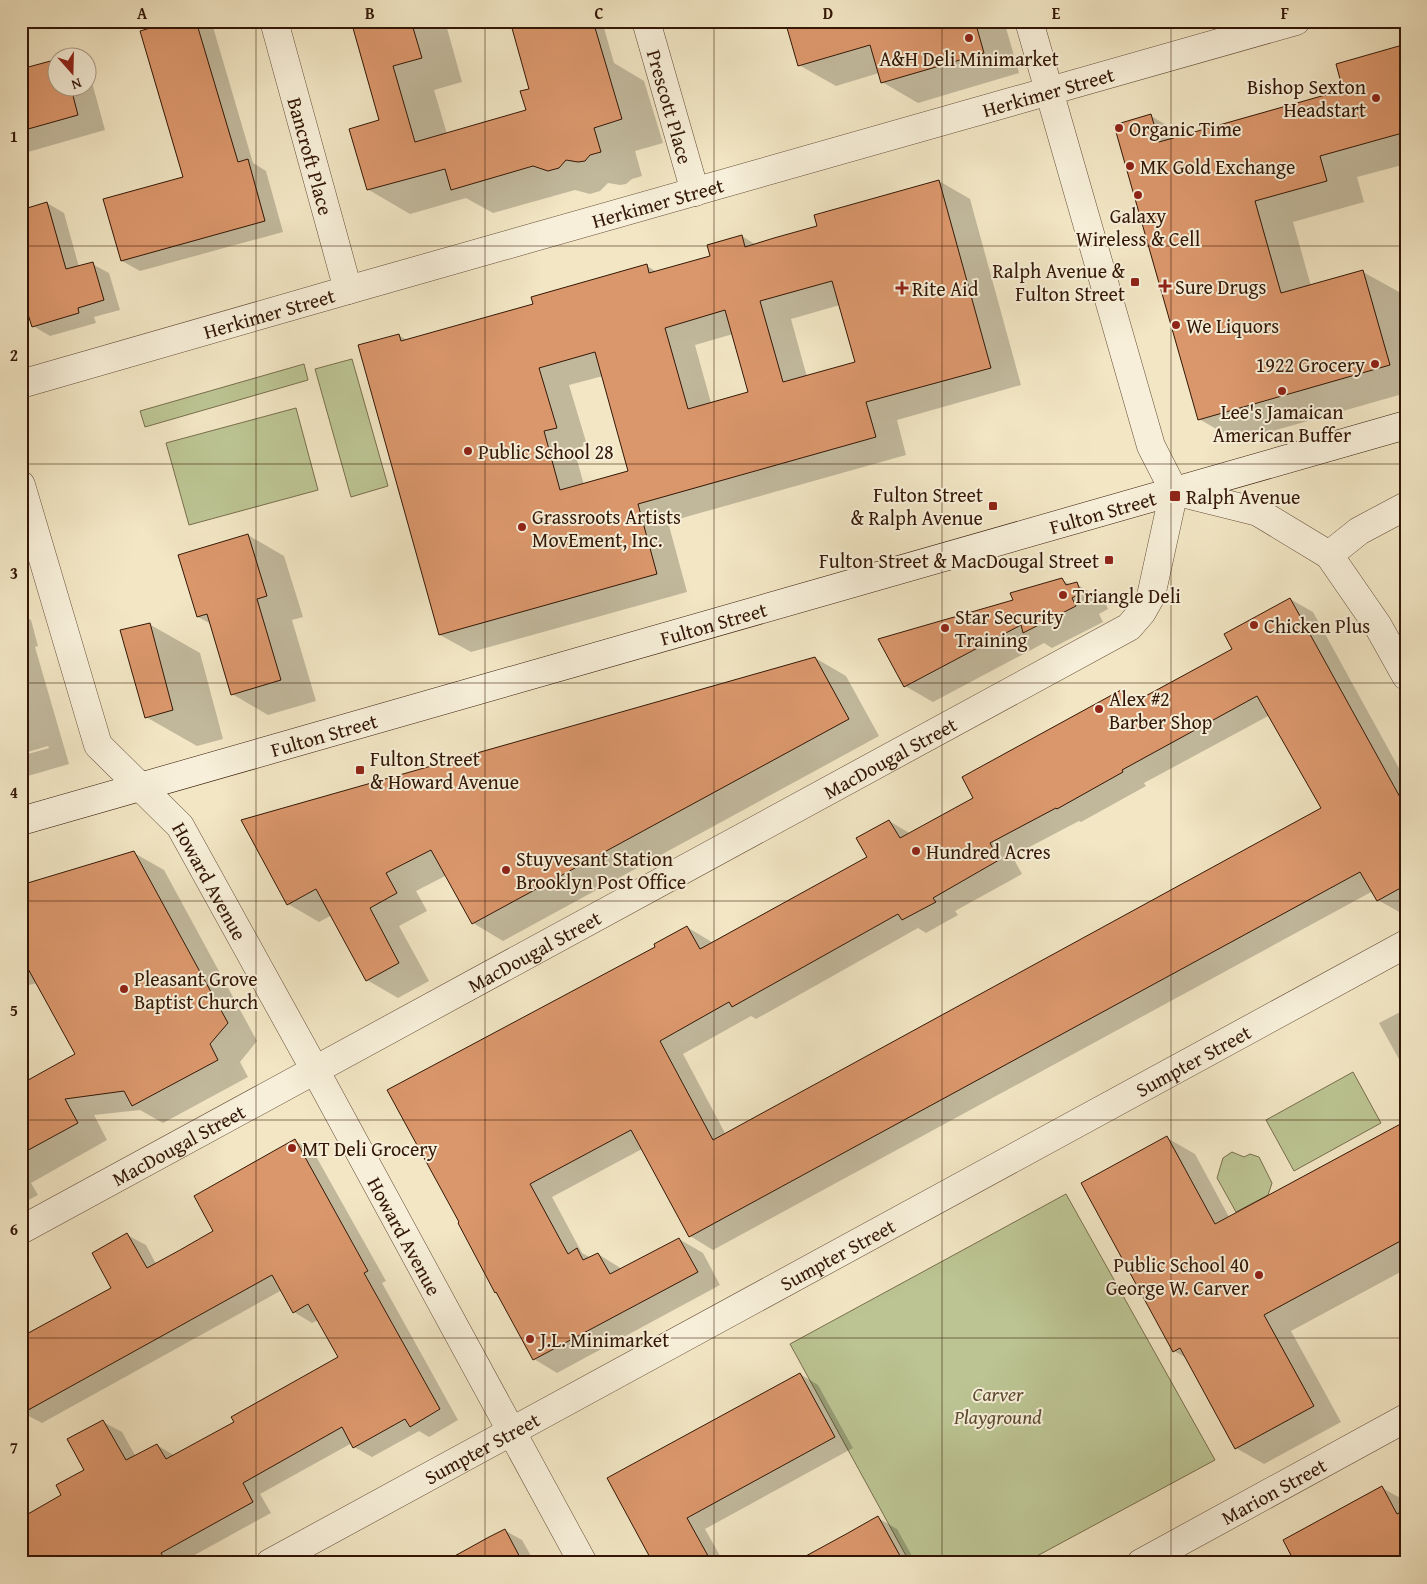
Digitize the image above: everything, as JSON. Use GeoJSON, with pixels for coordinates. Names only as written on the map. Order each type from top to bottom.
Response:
{"type":"FeatureCollection","features":[{"type":"Feature","properties":{"kind":"street","name":"Bancroft Place"},"geometry":{"type":"LineString","coordinates":[[274,21],[348,290]]}},
{"type":"Feature","properties":{"kind":"street","name":"Prescott Place"},"geometry":{"type":"LineString","coordinates":[[646,21],[695,192]]}},
{"type":"Feature","properties":{"kind":"street"},"geometry":{"type":"LineString","coordinates":[[1029,21],[1151,446],[1174,491],[1258,512],[1329,555],[1378,626],[1406,676]]}},
{"type":"Feature","properties":{"kind":"street","name":"Herkimer Street"},"geometry":{"type":"LineString","coordinates":[[21,384],[1296,21]]}},
{"type":"Feature","properties":{"kind":"street","name":"Fulton Street"},"geometry":{"type":"LineString","coordinates":[[21,821],[1406,425]]}},
{"type":"Feature","properties":{"kind":"street","name":"Howard Avenue"},"geometry":{"type":"LineString","coordinates":[[21,485],[98,745],[180,826],[583,1563]]}},
{"type":"Feature","properties":{"kind":"street","name":"MacDougal Street"},"geometry":{"type":"LineString","coordinates":[[21,1230],[1129,627],[1142,612],[1151,596],[1174,491]]}},
{"type":"Feature","properties":{"kind":"street"},"geometry":{"type":"LineString","coordinates":[[1329,555],[1359,531],[1406,506]]}},
{"type":"Feature","properties":{"kind":"street","name":"Sumpter Street"},"geometry":{"type":"LineString","coordinates":[[270,1563],[1406,944]]}},
{"type":"Feature","properties":{"kind":"street","name":"Marion Street"},"geometry":{"type":"LineString","coordinates":[[1141,1563],[1406,1418]]}},
{"type":"Feature","properties":{"kind":"green space"},"geometry":{"type":"Polygon","coordinates":[[[352,359],[388,486],[351,497],[315,369],[352,359]]]}},
{"type":"Feature","properties":{"kind":"green space"},"geometry":{"type":"Polygon","coordinates":[[[304,364],[308,380],[145,427],[140,411],[304,364]]]}},
{"type":"Feature","properties":{"kind":"green space"},"geometry":{"type":"Polygon","coordinates":[[[296,408],[318,490],[189,525],[166,443],[296,408]]]}},
{"type":"Feature","properties":{"kind":"green space"},"geometry":{"type":"Polygon","coordinates":[[[1353,1072],[1381,1123],[1294,1171],[1266,1120],[1353,1072]]]}},
{"type":"Feature","properties":{"kind":"green space"},"geometry":{"type":"Polygon","coordinates":[[[1232,1152],[1244,1157],[1250,1154],[1259,1157],[1272,1183],[1268,1195],[1236,1212],[1217,1178],[1223,1158],[1232,1152]]]}},
{"type":"Feature","properties":{"kind":"green space","name":"Carver Playground"},"geometry":{"type":"Polygon","coordinates":[[[1066,1194],[1215,1460],[1024,1563],[910,1563],[790,1344],[1066,1194]]]}},
{"type":"Feature","properties":{"kind":"building"},"geometry":{"type":"Polygon","coordinates":[[[174,21],[196,21],[238,162],[248,159],[265,221],[121,261],[103,199],[183,177],[140,31],[174,21]]]}},
{"type":"Feature","properties":{"kind":"building"},"geometry":{"type":"Polygon","coordinates":[[[351,21],[411,21],[422,58],[393,66],[415,142],[526,110],[520,91],[529,89],[510,21],[593,21],[622,119],[594,128],[601,152],[590,155],[585,161],[566,160],[559,168],[548,171],[533,166],[451,190],[445,169],[367,190],[349,129],[379,120],[351,21]]]}},
{"type":"Feature","properties":{"kind":"building"},"geometry":{"type":"Polygon","coordinates":[[[785,21],[975,21],[984,53],[881,83],[870,45],[798,66],[785,21]]]}},
{"type":"Feature","properties":{"kind":"building"},"geometry":{"type":"Polygon","coordinates":[[[1406,44],[1406,132],[1320,156],[1327,181],[1255,201],[1281,293],[1363,270],[1390,365],[1198,420],[1114,125],[1151,114],[1159,142],[1343,90],[1336,64],[1406,44]]]}},
{"type":"Feature","properties":{"kind":"building"},"geometry":{"type":"Polygon","coordinates":[[[48,62],[48,98],[74,98],[78,115],[21,131],[21,69],[48,62]]]}},
{"type":"Feature","properties":{"kind":"building"},"geometry":{"type":"Polygon","coordinates":[[[939,180],[991,368],[866,402],[876,437],[638,504],[657,574],[439,635],[358,345],[399,334],[401,341],[533,304],[531,297],[647,264],[649,273],[710,256],[707,245],[742,235],[745,247],[817,226],[814,215],[939,180]],[[832,281],[760,301],[783,382],[855,362],[832,281]],[[725,310],[665,328],[688,409],[748,392],[725,310]],[[595,352],[539,368],[557,428],[544,431],[560,490],[628,471],[595,352]]]}},
{"type":"Feature","properties":{"kind":"building"},"geometry":{"type":"Polygon","coordinates":[[[47,202],[66,269],[93,262],[104,300],[78,308],[79,313],[32,327],[21,292],[21,210],[47,202]]]}},
{"type":"Feature","properties":{"kind":"building"},"geometry":{"type":"Polygon","coordinates":[[[248,534],[267,596],[257,599],[281,680],[231,695],[207,614],[197,617],[178,555],[248,534]]]}},
{"type":"Feature","properties":{"kind":"building"},"geometry":{"type":"Polygon","coordinates":[[[1062,578],[1066,585],[1077,582],[1081,593],[1072,598],[1076,606],[1023,633],[1021,625],[904,687],[878,639],[1013,600],[1010,593],[1062,578]]]}},
{"type":"Feature","properties":{"kind":"building"},"geometry":{"type":"Polygon","coordinates":[[[1290,598],[1406,808],[1406,885],[1377,901],[1360,872],[689,1237],[631,1130],[530,1184],[568,1254],[577,1248],[583,1260],[598,1253],[610,1274],[679,1238],[698,1272],[533,1360],[495,1293],[459,1222],[387,1090],[655,947],[654,944],[687,926],[700,949],[867,857],[856,838],[889,820],[900,838],[973,798],[962,777],[1121,690],[1129,705],[1232,649],[1224,634],[1290,598]],[[1257,696],[1122,770],[1123,772],[1057,809],[990,843],[999,860],[933,898],[936,902],[902,920],[898,914],[732,1007],[729,1002],[660,1041],[713,1140],[1321,808],[1257,696]]]}},
{"type":"Feature","properties":{"kind":"building"},"geometry":{"type":"Polygon","coordinates":[[[150,623],[173,710],[145,718],[120,630],[150,623]]]}},
{"type":"Feature","properties":{"kind":"building"},"geometry":{"type":"Polygon","coordinates":[[[815,657],[849,719],[472,924],[431,850],[386,873],[397,893],[370,908],[399,963],[366,981],[316,889],[287,905],[241,820],[815,657]]]}},
{"type":"Feature","properties":{"kind":"building","name":"Pleasant Grove Baptist Church"},"geometry":{"type":"Polygon","coordinates":[[[134,851],[228,1023],[210,1044],[218,1060],[132,1106],[124,1091],[65,1099],[78,1123],[21,1154],[21,1084],[75,1054],[21,956],[21,885],[134,851]]]}},
{"type":"Feature","properties":{"kind":"building","name":"Public School 40 George W. Carver"},"geometry":{"type":"Polygon","coordinates":[[[1406,1121],[1406,1238],[1264,1315],[1314,1406],[1235,1449],[1180,1348],[1173,1352],[1081,1183],[1167,1136],[1215,1224],[1406,1121]]]}},
{"type":"Feature","properties":{"kind":"building"},"geometry":{"type":"Polygon","coordinates":[[[295,1139],[368,1271],[364,1273],[440,1409],[410,1427],[405,1419],[353,1448],[342,1427],[243,1483],[253,1502],[161,1553],[167,1563],[21,1563],[21,1518],[61,1495],[56,1485],[84,1470],[67,1439],[103,1420],[126,1460],[157,1444],[166,1459],[234,1422],[231,1417],[338,1357],[308,1304],[293,1313],[272,1275],[21,1414],[21,1337],[111,1288],[92,1253],[127,1233],[147,1268],[180,1250],[213,1231],[194,1196],[295,1139]]]}},
{"type":"Feature","properties":{"kind":"building"},"geometry":{"type":"Polygon","coordinates":[[[800,1373],[835,1437],[687,1518],[712,1563],[653,1563],[607,1478],[800,1373]]]}},
{"type":"Feature","properties":{"kind":"building"},"geometry":{"type":"Polygon","coordinates":[[[1382,1486],[1397,1514],[1406,1509],[1406,1563],[1295,1563],[1283,1540],[1382,1486]]]}},
{"type":"Feature","properties":{"kind":"building"},"geometry":{"type":"Polygon","coordinates":[[[878,1516],[904,1563],[793,1563],[848,1533],[878,1516]]]}},
{"type":"Feature","properties":{"kind":"building"},"geometry":{"type":"Polygon","coordinates":[[[505,1529],[523,1563],[442,1563],[489,1537],[505,1529]]]}},
{"type":"Feature","properties":{"kind":"place","name":"A&H Deli Minimarket"},"geometry":{"type":"Point","coordinates":[969,38]}},
{"type":"Feature","properties":{"kind":"place","name":"Bishop Sexton Headstart"},"geometry":{"type":"Point","coordinates":[1376,98]}},
{"type":"Feature","properties":{"kind":"place","name":"Organic Time"},"geometry":{"type":"Point","coordinates":[1119,128]}},
{"type":"Feature","properties":{"kind":"place","name":"MK Gold Exchange"},"geometry":{"type":"Point","coordinates":[1130,166]}},
{"type":"Feature","properties":{"kind":"place","name":"Galaxy Wireless & Cell"},"geometry":{"type":"Point","coordinates":[1138,195]}},
{"type":"Feature","properties":{"kind":"place","name":"Ralph Avenue & Fulton Street"},"geometry":{"type":"Point","coordinates":[1135,282]}},
{"type":"Feature","properties":{"kind":"place","name":"Sure Drugs"},"geometry":{"type":"Point","coordinates":[1165,286]}},
{"type":"Feature","properties":{"kind":"place","name":"Rite Aid"},"geometry":{"type":"Point","coordinates":[902,288]}},
{"type":"Feature","properties":{"kind":"place","name":"We Liquors"},"geometry":{"type":"Point","coordinates":[1176,325]}},
{"type":"Feature","properties":{"kind":"place","name":"1922 Grocery"},"geometry":{"type":"Point","coordinates":[1375,364]}},
{"type":"Feature","properties":{"kind":"place","name":"Lee's Jamaican American Buffer"},"geometry":{"type":"Point","coordinates":[1282,391]}},
{"type":"Feature","properties":{"kind":"place","name":"Public School 28"},"geometry":{"type":"Point","coordinates":[468,451]}},
{"type":"Feature","properties":{"kind":"place","name":"Ralph Avenue"},"geometry":{"type":"Point","coordinates":[1175,496]}},
{"type":"Feature","properties":{"kind":"place","name":"Fulton Street & Ralph Avenue"},"geometry":{"type":"Point","coordinates":[993,506]}},
{"type":"Feature","properties":{"kind":"place","name":"Grassroots Artists MovEment, Inc."},"geometry":{"type":"Point","coordinates":[522,527]}},
{"type":"Feature","properties":{"kind":"place","name":"Fulton Street & MacDougal Street"},"geometry":{"type":"Point","coordinates":[1109,560]}},
{"type":"Feature","properties":{"kind":"place","name":"Triangle Deli"},"geometry":{"type":"Point","coordinates":[1063,595]}},
{"type":"Feature","properties":{"kind":"place","name":"Chicken Plus"},"geometry":{"type":"Point","coordinates":[1254,625]}},
{"type":"Feature","properties":{"kind":"place","name":"Star Security Training"},"geometry":{"type":"Point","coordinates":[945,628]}},
{"type":"Feature","properties":{"kind":"place","name":"Alex #2 Barber Shop"},"geometry":{"type":"Point","coordinates":[1099,709]}},
{"type":"Feature","properties":{"kind":"place","name":"Fulton Street & Howard Avenue"},"geometry":{"type":"Point","coordinates":[360,770]}},
{"type":"Feature","properties":{"kind":"place","name":"Hundred Acres"},"geometry":{"type":"Point","coordinates":[916,851]}},
{"type":"Feature","properties":{"kind":"place","name":"Stuyvesant Station Brooklyn Post Office"},"geometry":{"type":"Point","coordinates":[506,870]}},
{"type":"Feature","properties":{"kind":"place","name":"Pleasant Grove Baptist Church"},"geometry":{"type":"Point","coordinates":[124,989]}},
{"type":"Feature","properties":{"kind":"place","name":"MT Deli Grocery"},"geometry":{"type":"Point","coordinates":[292,1148]}},
{"type":"Feature","properties":{"kind":"place","name":"Public School 40 George W. Carver"},"geometry":{"type":"Point","coordinates":[1259,1275]}},
{"type":"Feature","properties":{"kind":"place","name":"J.L. Minimarket"},"geometry":{"type":"Point","coordinates":[530,1339]}}]}
